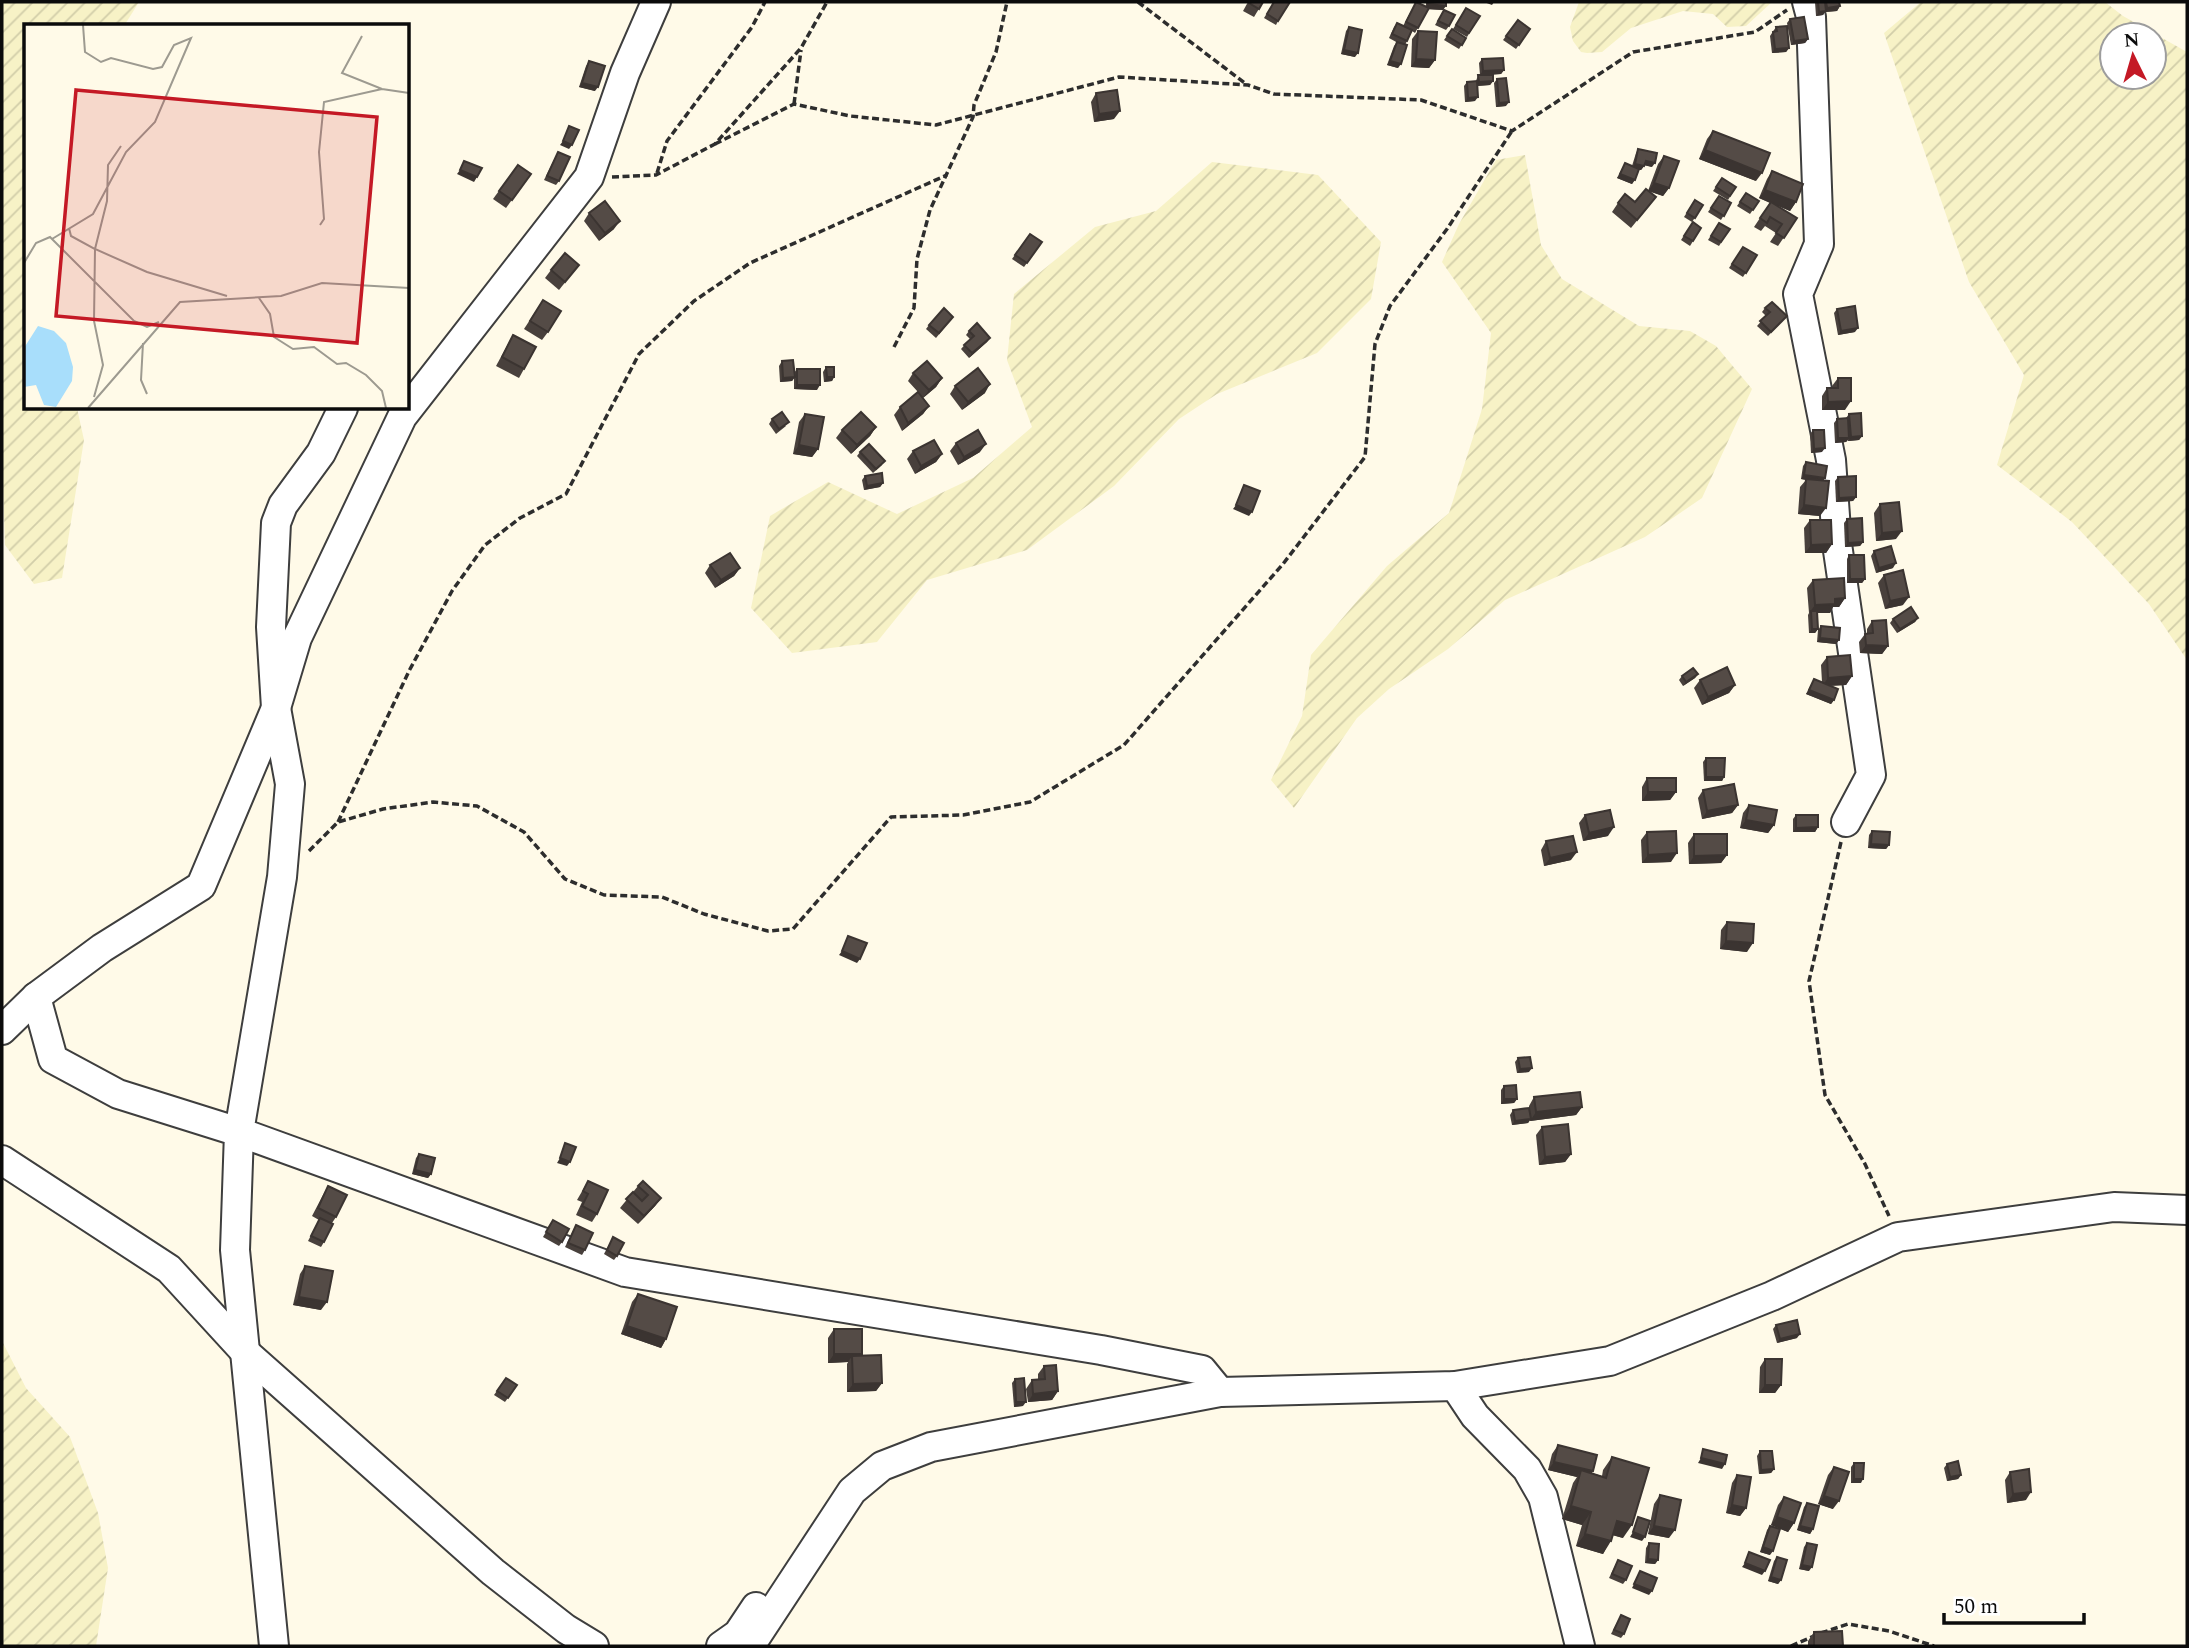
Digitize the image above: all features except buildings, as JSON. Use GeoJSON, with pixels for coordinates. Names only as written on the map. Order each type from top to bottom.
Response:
{"type":"FeatureCollection","features":[{"type":"Feature","properties":{"kind":"street"},"geometry":{"type":"LineString","coordinates":[[410,407],[589,177],[625,73],[656,2]]}},
{"type":"Feature","properties":{"kind":"street"},"geometry":{"type":"LineString","coordinates":[[1809,10],[1819,244],[1798,294],[1831,460],[1837,544],[1871,775],[1846,822]]}},
{"type":"Feature","properties":{"kind":"street"},"geometry":{"type":"LineString","coordinates":[[274,1646],[235,1250],[239,1132],[282,877],[290,784],[276,708],[271,627],[276,523],[283,505],[321,453],[343,410]]}},
{"type":"Feature","properties":{"kind":"street"},"geometry":{"type":"LineString","coordinates":[[2,1030],[36,997],[102,948],[201,886],[276,708],[297,638],[407,410]]}},
{"type":"Feature","properties":{"kind":"street"},"geometry":{"type":"LineString","coordinates":[[36,997],[53,1059],[118,1094],[239,1132],[625,1272],[1114,1352],[1202,1370],[1220,1392]]}},
{"type":"Feature","properties":{"kind":"street"},"geometry":{"type":"LineString","coordinates":[[2,1160],[169,1269],[246,1353],[493,1572],[566,1629],[594,1646]]}},
{"type":"Feature","properties":{"kind":"street"},"geometry":{"type":"LineString","coordinates":[[721,1646],[738,1634],[798,1543],[826,1508],[882,1466],[931,1447],[1220,1392],[1455,1386],[1611,1361],[1772,1296],[1898,1237],[2114,1206],[2187,1210]]}},
{"type":"Feature","properties":{"kind":"street"},"geometry":{"type":"LineString","coordinates":[[1455,1386],[1475,1416],[1527,1469],[1543,1497],[1580,1646]]}},
{"type":"Feature","properties":{"kind":"street"},"geometry":{"type":"LineString","coordinates":[[750,1646],[852,1491]]}},
{"type":"Feature","properties":{"kind":"path"},"geometry":{"type":"LineString","coordinates":[[656,175],[667,141],[752,27],[765,2]]}},
{"type":"Feature","properties":{"kind":"path"},"geometry":{"type":"LineString","coordinates":[[715,144],[801,48],[827,2]]}},
{"type":"Feature","properties":{"kind":"path"},"geometry":{"type":"LineString","coordinates":[[894,347],[914,308],[917,259],[930,210],[973,117],[974,105],[996,52],[1007,2]]}},
{"type":"Feature","properties":{"kind":"path"},"geometry":{"type":"LineString","coordinates":[[1138,2],[1248,85]]}},
{"type":"Feature","properties":{"kind":"path"},"geometry":{"type":"LineString","coordinates":[[338,822],[383,809],[433,802],[477,806],[524,832],[565,879],[604,895],[662,897],[704,914],[768,931],[793,929],[891,817],[963,815],[1030,802],[1124,745],[1283,564],[1365,457],[1375,344],[1390,306],[1447,229],[1512,131],[1633,52],[1755,32],[1789,9],[1809,10]]}},
{"type":"Feature","properties":{"kind":"path"},"geometry":{"type":"LineString","coordinates":[[794,104],[801,48]]}},
{"type":"Feature","properties":{"kind":"path"},"geometry":{"type":"LineString","coordinates":[[589,177],[656,175],[794,104],[850,116],[936,125],[1119,77],[1248,85],[1274,94],[1420,100],[1512,131]]}},
{"type":"Feature","properties":{"kind":"path"},"geometry":{"type":"LineString","coordinates":[[282,877],[338,822],[409,671],[452,591],[485,545],[520,518],[566,494],[639,354],[694,301],[750,263],[947,175]]}},
{"type":"Feature","properties":{"kind":"path"},"geometry":{"type":"LineString","coordinates":[[1846,822],[1809,981],[1825,1095],[1865,1164],[1898,1237]]}},
{"type":"Feature","properties":{"kind":"path"},"geometry":{"type":"LineString","coordinates":[[1791,1646],[1848,1624],[1889,1631],[1934,1646]]}},
{"type":"Feature","properties":{"kind":"shaded area"},"geometry":{"type":"Polygon","coordinates":[[[2,2],[139,2],[125,24],[24,24],[24,410],[77,410],[84,440],[62,578],[34,584],[5,545],[2,451],[2,2]]]}},
{"type":"Feature","properties":{"kind":"shaded area"},"geometry":{"type":"Polygon","coordinates":[[[1579,2],[1772,2],[1746,26],[1727,27],[1713,14],[1683,11],[1631,28],[1602,52],[1587,53],[1581,52],[1573,41],[1570,27],[1579,2]]]}},
{"type":"Feature","properties":{"kind":"shaded area"},"geometry":{"type":"Polygon","coordinates":[[[1921,2],[2105,2],[2132,21],[2098,21],[2098,91],[2168,91],[2168,41],[2187,52],[2187,660],[2149,604],[2072,522],[1997,465],[2024,375],[1969,282],[1884,33],[1921,2]]]}},
{"type":"Feature","properties":{"kind":"shaded area"},"geometry":{"type":"Polygon","coordinates":[[[1525,155],[1541,245],[1562,279],[1639,326],[1690,331],[1716,346],[1752,389],[1702,498],[1645,537],[1505,600],[1448,649],[1389,689],[1357,718],[1294,808],[1271,780],[1302,716],[1311,655],[1387,566],[1449,513],[1482,409],[1491,333],[1442,262],[1459,224],[1496,160],[1525,155]]]}},
{"type":"Feature","properties":{"kind":"shaded area"},"geometry":{"type":"Polygon","coordinates":[[[1212,162],[1318,175],[1381,242],[1371,299],[1317,353],[1217,394],[1179,419],[1114,486],[1027,550],[927,580],[877,642],[792,653],[751,608],[770,516],[828,482],[897,514],[973,478],[1032,427],[1007,360],[1014,294],[1095,227],[1156,211],[1212,162]]]}},
{"type":"Feature","properties":{"kind":"shaded area"},"geometry":{"type":"Polygon","coordinates":[[[2,1341],[26,1388],[70,1437],[98,1513],[108,1568],[96,1646],[2,1646],[2,1341]]]}}]}
